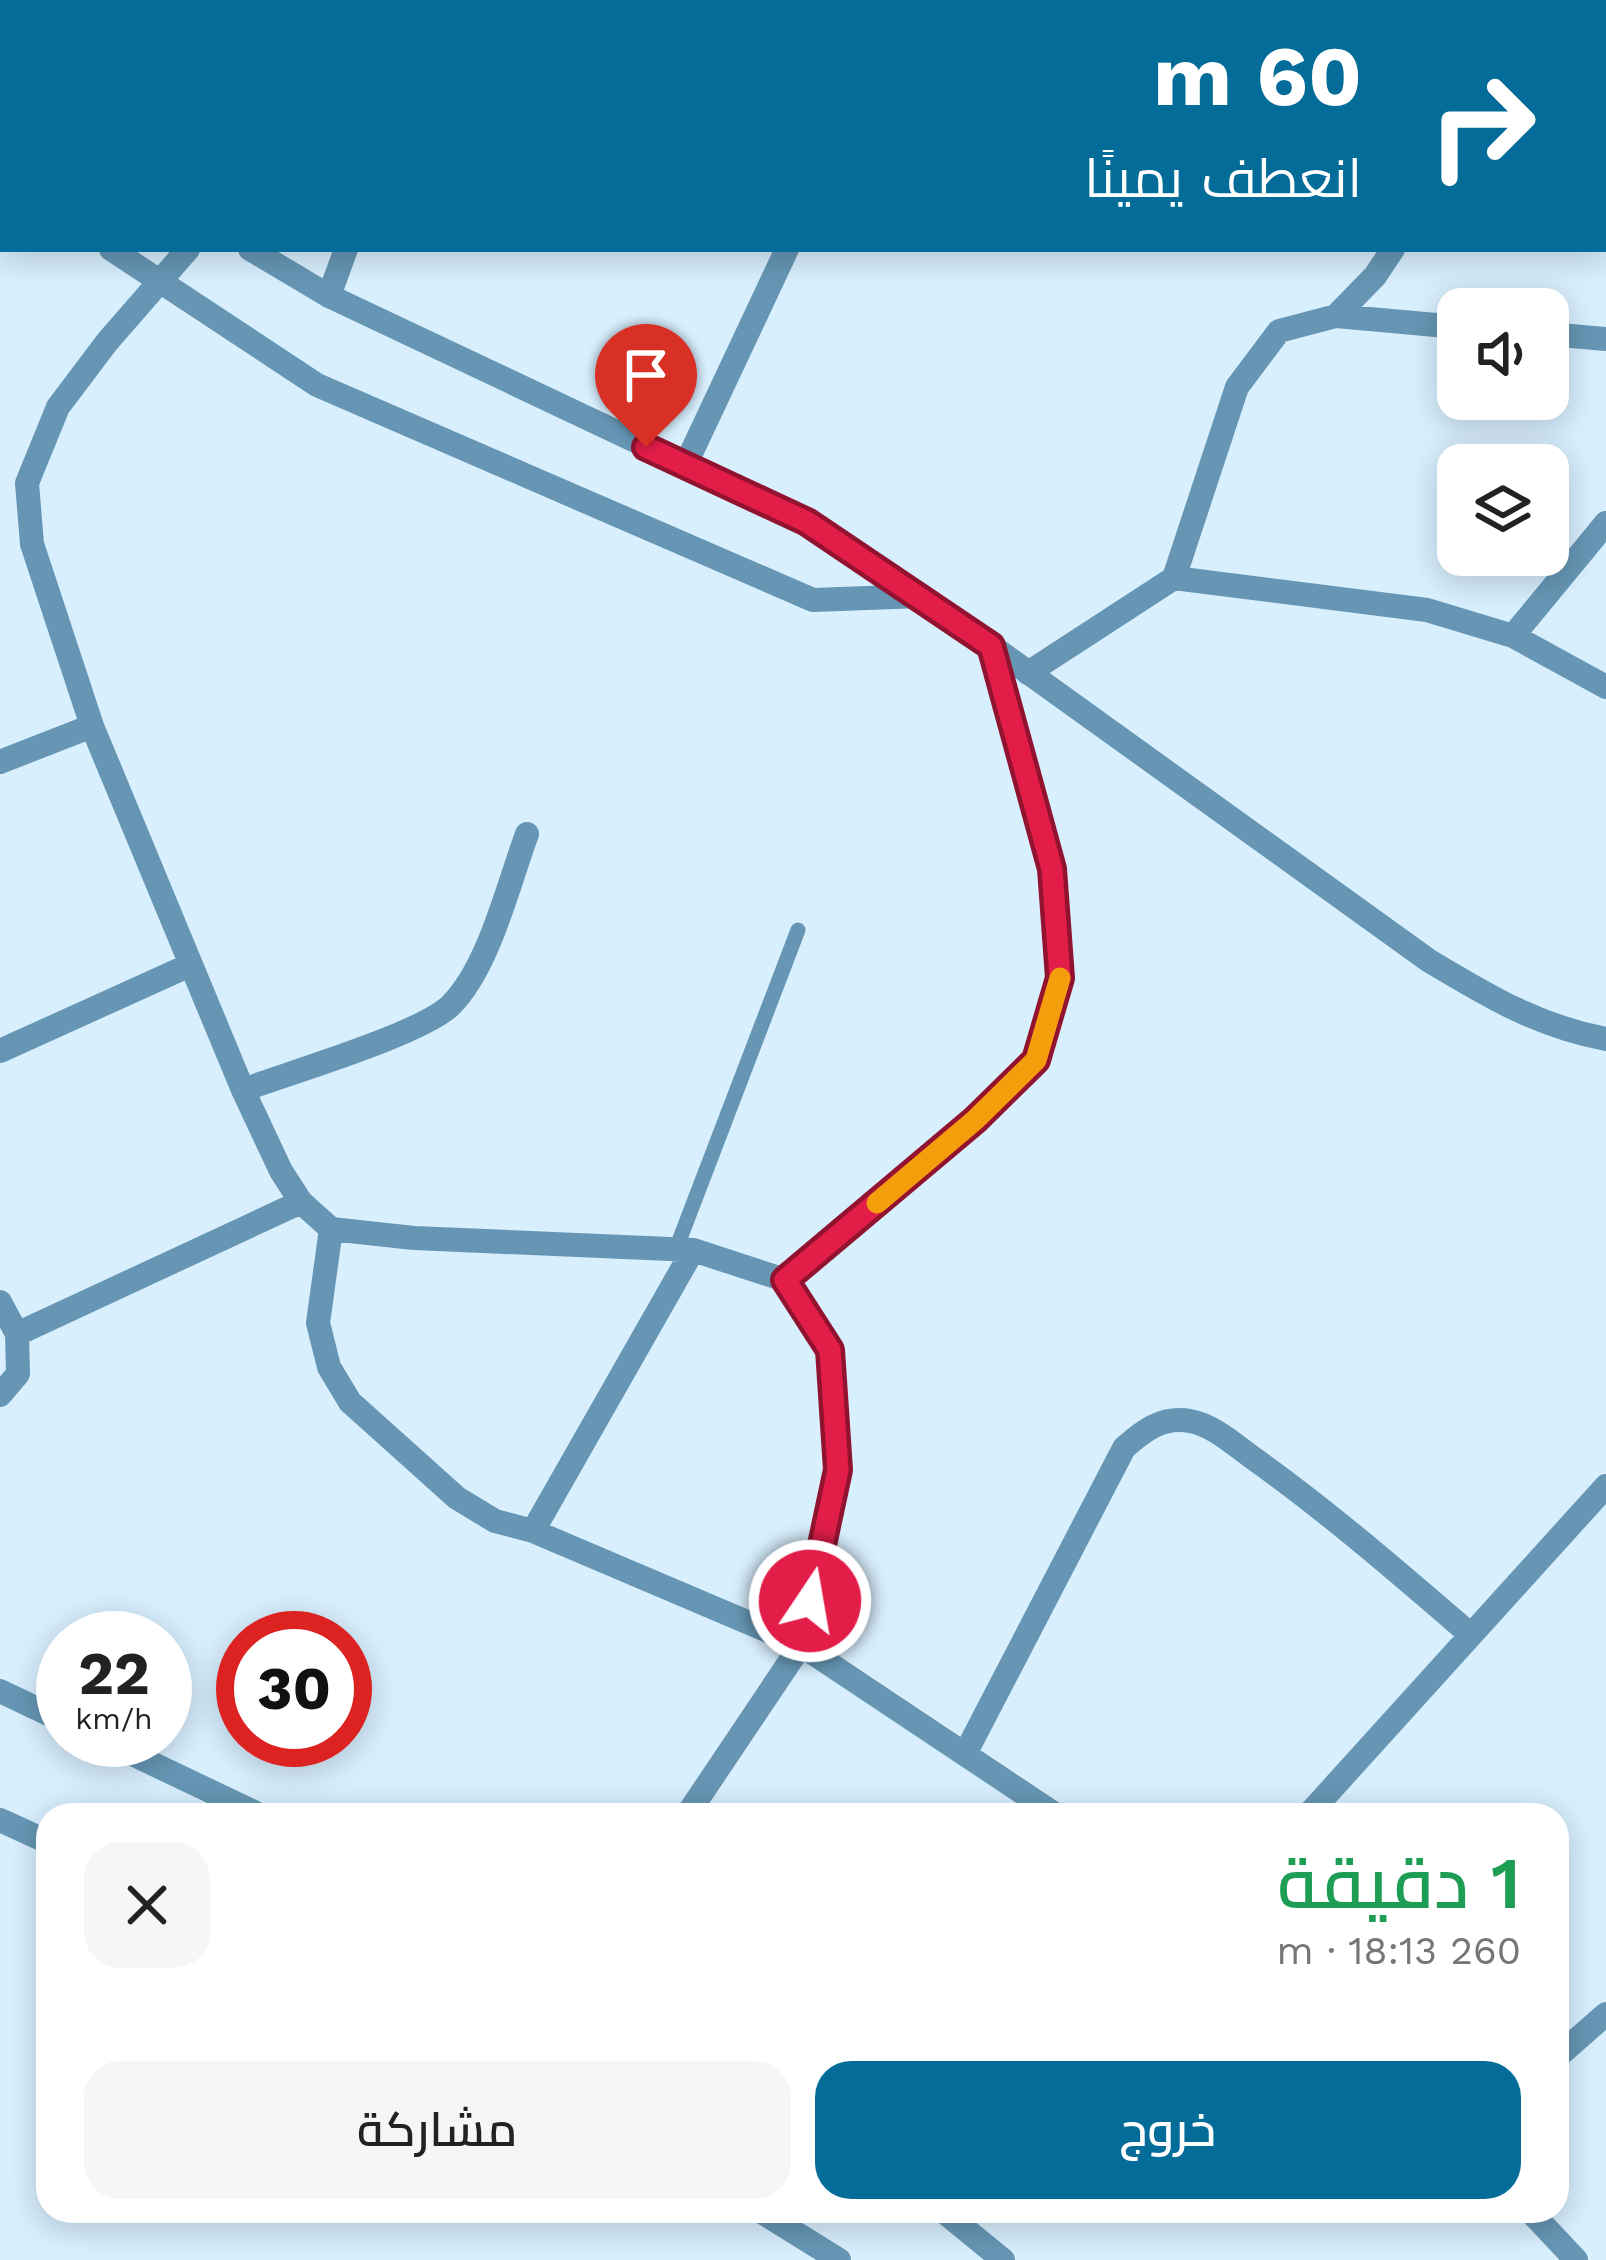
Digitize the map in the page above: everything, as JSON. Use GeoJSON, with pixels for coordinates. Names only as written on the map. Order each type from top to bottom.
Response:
{"type":"FeatureCollection","features":[{"type":"Feature","properties":{"kind":"street"},"geometry":{"type":"LineString","coordinates":[[116,252],[317,385],[814,600],[922,596]]}},
{"type":"Feature","properties":{"kind":"street"},"geometry":{"type":"LineString","coordinates":[[186,252],[58,406],[27,483],[32,544],[92,725],[281,1172],[302,1202],[331,1229],[414,1238],[684,1250],[785,1280],[830,1350],[838,1470],[801,1645],[695,1803]]}},
{"type":"Feature","properties":{"kind":"street"},"geometry":{"type":"LineString","coordinates":[[255,252],[329,296],[807,522],[922,596],[1428,961],[1503,1005],[1561,1031],[1606,1039]]}},
{"type":"Feature","properties":{"kind":"street"},"geometry":{"type":"LineString","coordinates":[[329,296],[345,252]]}},
{"type":"Feature","properties":{"kind":"street"},"geometry":{"type":"LineString","coordinates":[[686,466],[786,252]]}},
{"type":"Feature","properties":{"kind":"street"},"geometry":{"type":"LineString","coordinates":[[1336,316],[1391,252]]}},
{"type":"Feature","properties":{"kind":"street"},"geometry":{"type":"LineString","coordinates":[[1028,673],[1174,578],[1237,387],[1279,332],[1336,316],[1437,325]]}},
{"type":"Feature","properties":{"kind":"street"},"geometry":{"type":"LineString","coordinates":[[1569,336],[1606,340]]}},
{"type":"Feature","properties":{"kind":"street"},"geometry":{"type":"LineString","coordinates":[[1513,636],[1606,523]]}},
{"type":"Feature","properties":{"kind":"street"},"geometry":{"type":"LineString","coordinates":[[1174,578],[1427,610],[1513,636],[1606,687]]}},
{"type":"Feature","properties":{"kind":"street"},"geometry":{"type":"LineString","coordinates":[[785,1280],[975,1120],[1036,1060],[1060,978],[1052,869],[991,646]]}},
{"type":"Feature","properties":{"kind":"street"},"geometry":{"type":"LineString","coordinates":[[0,762],[92,725]]}},
{"type":"Feature","properties":{"kind":"street"},"geometry":{"type":"LineString","coordinates":[[243,1090],[413,1028],[450,1006],[477,967],[527,835]]}},
{"type":"Feature","properties":{"kind":"street"},"geometry":{"type":"LineString","coordinates":[[0,1051],[190,964]]}},
{"type":"Feature","properties":{"kind":"street"},"geometry":{"type":"LineString","coordinates":[[17,1334],[302,1202]]}},
{"type":"Feature","properties":{"kind":"street"},"geometry":{"type":"LineString","coordinates":[[331,1229],[318,1323],[329,1367],[350,1402],[457,1498],[495,1521],[533,1531],[801,1645],[1038,1803]]}},
{"type":"Feature","properties":{"kind":"street"},"geometry":{"type":"LineString","coordinates":[[533,1531],[684,1250]]}},
{"type":"Feature","properties":{"kind":"street"},"geometry":{"type":"LineString","coordinates":[[0,1302],[17,1334],[18,1374],[0,1395]]}},
{"type":"Feature","properties":{"kind":"street"},"geometry":{"type":"LineString","coordinates":[[964,1754],[1124,1448],[1146,1427],[1175,1420],[1194,1421],[1223,1436],[1295,1488],[1471,1635]]}},
{"type":"Feature","properties":{"kind":"street"},"geometry":{"type":"LineString","coordinates":[[1320,1803],[1606,1486]]}},
{"type":"Feature","properties":{"kind":"street"},"geometry":{"type":"LineString","coordinates":[[0,1691],[36,1708]]}},
{"type":"Feature","properties":{"kind":"street"},"geometry":{"type":"LineString","coordinates":[[160,1767],[235,1803]]}},
{"type":"Feature","properties":{"kind":"street"},"geometry":{"type":"LineString","coordinates":[[0,1820],[36,1836]]}},
{"type":"Feature","properties":{"kind":"street"},"geometry":{"type":"LineString","coordinates":[[1569,2046],[1606,2014]]}},
{"type":"Feature","properties":{"kind":"street"},"geometry":{"type":"LineString","coordinates":[[778,2223],[832,2258]]}},
{"type":"Feature","properties":{"kind":"street"},"geometry":{"type":"LineString","coordinates":[[958,2223],[1003,2260]]}},
{"type":"Feature","properties":{"kind":"street"},"geometry":{"type":"LineString","coordinates":[[1541,2223],[1576,2260]]}},
{"type":"Feature","properties":{"kind":"lane"},"geometry":{"type":"LineString","coordinates":[[684,1250],[798,930]]}},
{"type":"Feature","properties":{"kind":"slow traffic"},"geometry":{"type":"LineString","coordinates":[[877,1203],[975,1120],[1036,1060],[1060,978]]}},
{"type":"Feature","properties":{"kind":"route"},"geometry":{"type":"LineString","coordinates":[[646,447],[807,522],[991,646],[1052,869],[1060,978],[1036,1060],[975,1120],[785,1280],[830,1350],[838,1470],[810,1601]]}}]}
